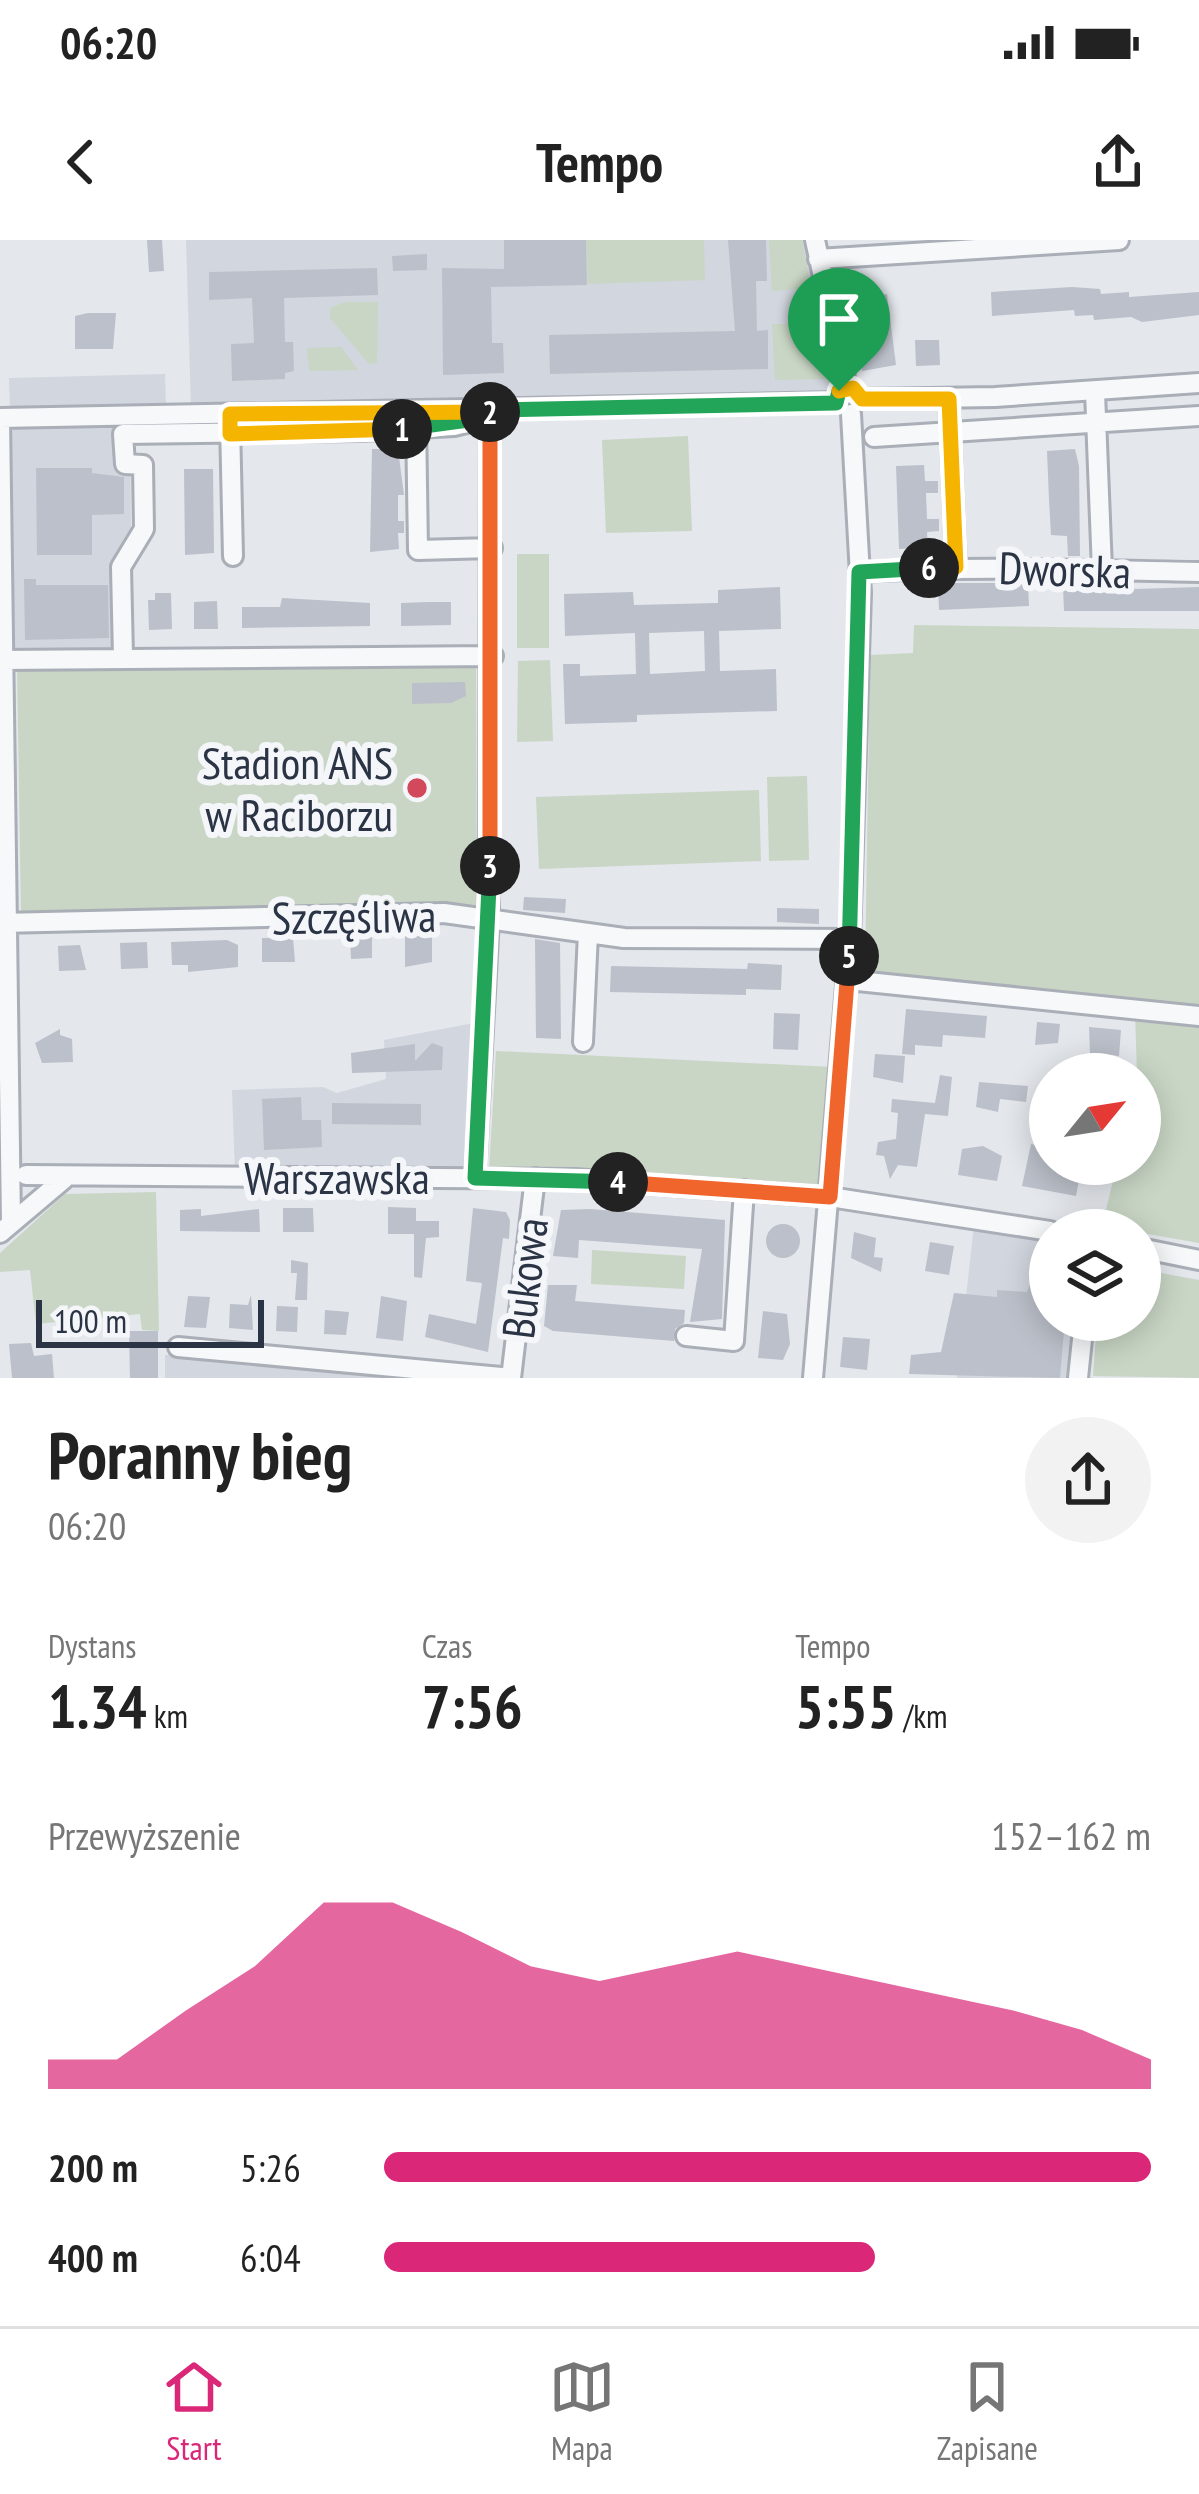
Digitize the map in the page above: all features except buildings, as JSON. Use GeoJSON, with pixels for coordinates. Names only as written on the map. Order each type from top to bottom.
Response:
{"type":"FeatureCollection","features":[{"type":"Feature","properties":{"kind":"street"},"geometry":{"type":"LineString","coordinates":[[813,1378],[848,980],[859,572],[849,401],[816,249],[1119,240]]}},
{"type":"Feature","properties":{"kind":"street"},"geometry":{"type":"LineString","coordinates":[[123,657],[121,567],[144,530],[143,465],[125,464],[123,434],[230,434],[490,413],[949,399],[1199,383]]}},
{"type":"Feature","properties":{"kind":"street"},"geometry":{"type":"LineString","coordinates":[[1095,392],[1102,570]]}},
{"type":"Feature","properties":{"kind":"street"},"geometry":{"type":"LineString","coordinates":[[949,399],[956,567]]}},
{"type":"Feature","properties":{"kind":"street"},"geometry":{"type":"LineString","coordinates":[[475,1178],[489,920],[490,413]]}},
{"type":"Feature","properties":{"kind":"street"},"geometry":{"type":"LineString","coordinates":[[5,1228],[16,1175],[3,922],[0,418],[230,414],[416,419]]}},
{"type":"Feature","properties":{"kind":"street"},"geometry":{"type":"LineString","coordinates":[[230,414],[233,556]]}},
{"type":"Feature","properties":{"kind":"street"},"geometry":{"type":"LineString","coordinates":[[874,437],[1199,416]]}},
{"type":"Feature","properties":{"kind":"street"},"geometry":{"type":"LineString","coordinates":[[416,419],[418,550],[492,548]]}},
{"type":"Feature","properties":{"kind":"street","name":"Dworska"},"geometry":{"type":"LineString","coordinates":[[859,572],[956,567],[1199,572]]}},
{"type":"Feature","properties":{"kind":"street"},"geometry":{"type":"LineString","coordinates":[[2,660],[493,656]]}},
{"type":"Feature","properties":{"kind":"street","name":"Szczęśliwa"},"geometry":{"type":"LineString","coordinates":[[3,922],[444,914],[704,942],[850,939]]}},
{"type":"Feature","properties":{"kind":"street"},"geometry":{"type":"LineString","coordinates":[[583,1042],[588,933]]}},
{"type":"Feature","properties":{"kind":"street"},"geometry":{"type":"LineString","coordinates":[[848,980],[1199,1016]]}},
{"type":"Feature","properties":{"kind":"street"},"geometry":{"type":"LineString","coordinates":[[16,1175],[37,1201]]}},
{"type":"Feature","properties":{"kind":"street","name":"Warszawska"},"geometry":{"type":"LineString","coordinates":[[16,1175],[64,1179],[535,1178],[830,1197],[1029,1228]]}},
{"type":"Feature","properties":{"kind":"street","name":"Bukowa"},"geometry":{"type":"LineString","coordinates":[[511,1378],[535,1178]]}},
{"type":"Feature","properties":{"kind":"street"},"geometry":{"type":"LineString","coordinates":[[5,1228],[64,1179]]}},
{"type":"Feature","properties":{"kind":"street"},"geometry":{"type":"LineString","coordinates":[[686,1336],[734,1341],[744,1190]]}},
{"type":"Feature","properties":{"kind":"street"},"geometry":{"type":"LineString","coordinates":[[1161,1252],[1199,1260]]}},
{"type":"Feature","properties":{"kind":"street"},"geometry":{"type":"LineString","coordinates":[[1078,1378],[1082,1341]]}},
{"type":"Feature","properties":{"kind":"street"},"geometry":{"type":"LineString","coordinates":[[178,1347],[511,1378]]}},
{"type":"Feature","properties":{"kind":"shaded area"},"geometry":{"type":"Polygon","coordinates":[[[186,240],[805,240],[832,395],[191,406],[186,240]]]}},
{"type":"Feature","properties":{"kind":"shaded area"},"geometry":{"type":"Polygon","coordinates":[[[165,374],[166,406],[10,409],[9,378],[165,374]]]}},
{"type":"Feature","properties":{"kind":"shaded area"},"geometry":{"type":"Polygon","coordinates":[[[130,425],[132,655],[13,656],[9,427],[130,425]]]}},
{"type":"Feature","properties":{"kind":"shaded area"},"geometry":{"type":"Polygon","coordinates":[[[474,1023],[468,1169],[235,1173],[232,1090],[323,1087],[337,1093],[386,1079],[384,1040],[474,1023]]]}},
{"type":"Feature","properties":{"kind":"shaded area"},"geometry":{"type":"Polygon","coordinates":[[[974,1225],[1029,1235],[1029,1341],[1076,1341],[1072,1378],[957,1378],[974,1225]]]}},
{"type":"Feature","properties":{"kind":"shaded area"},"geometry":{"type":"Polygon","coordinates":[[[165,1355],[234,1356],[413,1373],[412,1378],[165,1378],[165,1355]]]}},
{"type":"Feature","properties":{"kind":"green space"},"geometry":{"type":"Polygon","coordinates":[[[586,240],[704,240],[705,280],[588,284],[586,240]]]}},
{"type":"Feature","properties":{"kind":"green space"},"geometry":{"type":"Polygon","coordinates":[[[769,240],[802,240],[811,288],[772,291],[769,240]]]}},
{"type":"Feature","properties":{"kind":"green space"},"geometry":{"type":"Polygon","coordinates":[[[345,302],[378,302],[377,363],[369,364],[330,318],[330,308],[345,302]]]}},
{"type":"Feature","properties":{"kind":"green space"},"geometry":{"type":"Polygon","coordinates":[[[772,324],[815,324],[826,379],[775,380],[772,324]]]}},
{"type":"Feature","properties":{"kind":"green space"},"geometry":{"type":"Polygon","coordinates":[[[341,347],[358,370],[309,371],[307,348],[341,347]]]}},
{"type":"Feature","properties":{"kind":"green space"},"geometry":{"type":"Polygon","coordinates":[[[688,436],[692,531],[606,533],[602,440],[688,436]]]}},
{"type":"Feature","properties":{"kind":"green space"},"geometry":{"type":"Polygon","coordinates":[[[517,554],[549,554],[549,648],[517,648],[517,554]]]}},
{"type":"Feature","properties":{"kind":"green space"},"geometry":{"type":"Polygon","coordinates":[[[914,625],[1199,629],[1199,1008],[865,973],[870,655],[913,653],[914,625]]]}},
{"type":"Feature","properties":{"kind":"green space"},"geometry":{"type":"Polygon","coordinates":[[[550,660],[553,741],[517,742],[518,661],[550,660]]]}},
{"type":"Feature","properties":{"kind":"green space","name":"Stadion ANS w Raciborzu"},"geometry":{"type":"Polygon","coordinates":[[[476,664],[477,907],[21,915],[17,668],[476,664]]]}},
{"type":"Feature","properties":{"kind":"green space"},"geometry":{"type":"Polygon","coordinates":[[[807,776],[809,860],[769,861],[767,777],[807,776]]]}},
{"type":"Feature","properties":{"kind":"green space"},"geometry":{"type":"Polygon","coordinates":[[[759,790],[761,861],[539,869],[536,797],[759,790]]]}},
{"type":"Feature","properties":{"kind":"green space"},"geometry":{"type":"Polygon","coordinates":[[[1135,1013],[1199,1022],[1199,1243],[1161,1236],[1161,1209],[1106,1209],[1112,1185],[1161,1185],[1161,1053],[1136,1053],[1135,1013]]]}},
{"type":"Feature","properties":{"kind":"green space"},"geometry":{"type":"Polygon","coordinates":[[[496,1051],[834,1067],[822,1186],[489,1170],[496,1051]]]}},
{"type":"Feature","properties":{"kind":"green space"},"geometry":{"type":"Polygon","coordinates":[[[156,1192],[159,1331],[142,1330],[140,1314],[36,1324],[30,1270],[0,1272],[0,1253],[65,1194],[156,1192]]]}},
{"type":"Feature","properties":{"kind":"green space"},"geometry":{"type":"Polygon","coordinates":[[[592,1250],[686,1256],[684,1289],[591,1284],[592,1250]]]}},
{"type":"Feature","properties":{"kind":"green space"},"geometry":{"type":"Polygon","coordinates":[[[1161,1273],[1199,1280],[1199,1378],[1093,1376],[1096,1341],[1161,1341],[1161,1273]]]}},
{"type":"Feature","properties":{"kind":"place","name":"Stadion ANS w Raciborzu"},"geometry":{"type":"Point","coordinates":[417,788]}},
{"type":"Feature","properties":{"kind":"route"},"geometry":{"type":"LineString","coordinates":[[839,391],[836,403],[490,410],[490,417],[454,426],[360,431],[230,434],[230,414],[490,410],[493,656],[489,920],[475,1178],[574,1179],[830,1197],[850,939],[859,572],[956,567],[949,399],[862,399],[853,388],[839,391]]}}]}
